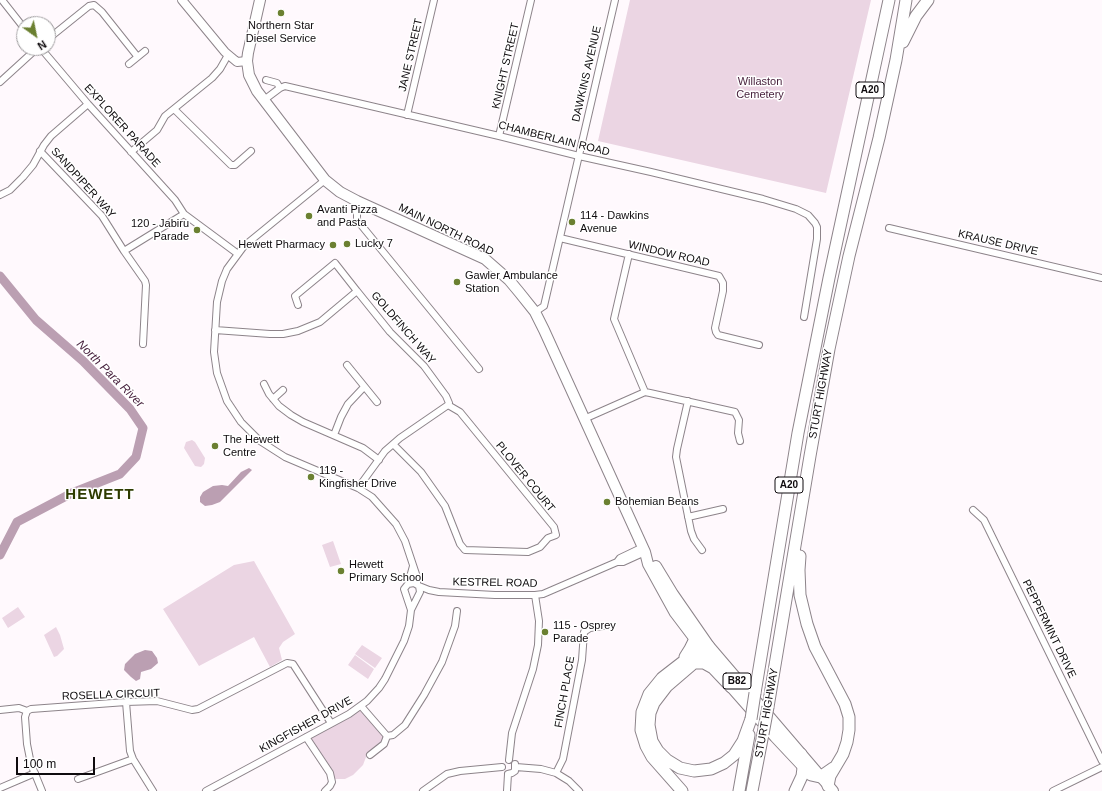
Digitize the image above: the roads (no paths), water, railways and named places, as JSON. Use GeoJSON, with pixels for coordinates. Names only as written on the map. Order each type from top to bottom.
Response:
{"type":"FeatureCollection","features":[{"type":"Feature","properties":{"kind":"highway","name":"STURT HIGHWAY"},"geometry":{"type":"LineString","coordinates":[[739,791],[799,425],[889,0]]}},
{"type":"Feature","properties":{"kind":"highway","name":"STURT HIGHWAY"},"geometry":{"type":"LineString","coordinates":[[752,791],[768,707],[829,349],[849,256],[879,138],[896,60],[906,0]]}},
{"type":"Feature","properties":{"kind":"highway"},"geometry":{"type":"LineString","coordinates":[[896,60],[912,24],[928,0]]}},
{"type":"Feature","properties":{"kind":"highway"},"geometry":{"type":"LineString","coordinates":[[803,499],[799,570],[802,607],[806,624],[815,646],[841,695],[849,717],[847,742],[843,754],[830,776],[828,789]]}},
{"type":"Feature","properties":{"kind":"highway"},"geometry":{"type":"LineString","coordinates":[[682,791],[648,752],[644,741],[641,724],[644,705],[649,694],[662,678],[688,654],[695,639]]}},
{"type":"Feature","properties":{"kind":"highway"},"geometry":{"type":"LineString","coordinates":[[678,664],[693,654],[706,648]]}},
{"type":"Feature","properties":{"kind":"highway"},"geometry":{"type":"LineString","coordinates":[[706,648],[696,663],[661,691],[652,708],[649,725],[655,746],[662,756],[675,766],[700,772],[718,767],[729,760],[738,749],[751,719]]}},
{"type":"Feature","properties":{"kind":"highway"},"geometry":{"type":"LineString","coordinates":[[696,663],[704,663],[713,668],[731,687]]}},
{"type":"Feature","properties":{"kind":"highway"},"geometry":{"type":"LineString","coordinates":[[801,754],[812,773]]}},
{"type":"Feature","properties":{"kind":"highway"},"geometry":{"type":"LineString","coordinates":[[795,791],[802,776],[836,765]]}},
{"type":"Feature","properties":{"kind":"main road","name":"MAIN NORTH ROAD"},"geometry":{"type":"LineString","coordinates":[[260,0],[247,61],[250,75],[257,91],[325,180],[340,192],[485,259],[509,280],[535,312],[644,550],[648,564],[671,606],[695,639],[706,648]]}},
{"type":"Feature","properties":{"kind":"main road","name":"MAIN NORTH ROAD"},"geometry":{"type":"LineString","coordinates":[[644,550],[654,561],[672,594],[706,648]]}},
{"type":"Feature","properties":{"kind":"main road","name":"B82"},"geometry":{"type":"LineString","coordinates":[[706,648],[731,687],[828,789]]}},
{"type":"Feature","properties":{"kind":"main road","name":"B82"},"geometry":{"type":"LineString","coordinates":[[706,648],[801,754],[812,773]]}},
{"type":"Feature","properties":{"kind":"street"},"geometry":{"type":"LineString","coordinates":[[182,0],[228,55],[237,62],[247,61]]}},
{"type":"Feature","properties":{"kind":"street","name":"JANE STREET"},"geometry":{"type":"LineString","coordinates":[[407,115],[434,0]]}},
{"type":"Feature","properties":{"kind":"street","name":"KNIGHT STREET"},"geometry":{"type":"LineString","coordinates":[[499,136],[531,0]]}},
{"type":"Feature","properties":{"kind":"street","name":"DAWKINS AVENUE"},"geometry":{"type":"LineString","coordinates":[[535,312],[544,306],[615,0]]}},
{"type":"Feature","properties":{"kind":"street"},"geometry":{"type":"LineString","coordinates":[[1,1],[16,19]]}},
{"type":"Feature","properties":{"kind":"street"},"geometry":{"type":"LineString","coordinates":[[56,33],[89,6],[97,3],[102,12],[137,56]]}},
{"type":"Feature","properties":{"kind":"street"},"geometry":{"type":"LineString","coordinates":[[129,64],[137,56],[146,51]]}},
{"type":"Feature","properties":{"kind":"street"},"geometry":{"type":"LineString","coordinates":[[131,152],[157,130],[164,116],[212,78],[220,69],[228,55]]}},
{"type":"Feature","properties":{"kind":"street"},"geometry":{"type":"LineString","coordinates":[[0,82],[27,56]]}},
{"type":"Feature","properties":{"kind":"street","name":"EXPLORER PARADE"},"geometry":{"type":"LineString","coordinates":[[50,56],[88,104],[175,200],[184,214],[238,254]]}},
{"type":"Feature","properties":{"kind":"street","name":"CHAMBERLAIN ROAD"},"geometry":{"type":"LineString","coordinates":[[266,80],[277,83],[280,88],[285,86],[499,136],[764,199],[796,209],[808,215],[817,227],[817,239],[804,317]]}},
{"type":"Feature","properties":{"kind":"street"},"geometry":{"type":"LineString","coordinates":[[264,100],[280,88]]}},
{"type":"Feature","properties":{"kind":"street"},"geometry":{"type":"LineString","coordinates":[[0,195],[10,190],[23,177],[33,165],[40,151],[51,136],[88,104]]}},
{"type":"Feature","properties":{"kind":"street"},"geometry":{"type":"LineString","coordinates":[[174,109],[230,165],[235,165],[251,151]]}},
{"type":"Feature","properties":{"kind":"street","name":"SANDPIPER WAY"},"geometry":{"type":"LineString","coordinates":[[40,151],[98,212],[146,285],[143,344]]}},
{"type":"Feature","properties":{"kind":"street"},"geometry":{"type":"LineString","coordinates":[[325,180],[244,246],[227,269],[222,281],[217,302],[214,352],[219,380],[227,401],[241,422],[260,441],[285,457],[358,488],[372,497],[396,524],[405,541],[413,566],[420,592],[418,596],[411,599],[405,595],[404,589],[408,584],[413,566]]}},
{"type":"Feature","properties":{"kind":"street"},"geometry":{"type":"LineString","coordinates":[[357,201],[357,220],[478,369]]}},
{"type":"Feature","properties":{"kind":"street"},"geometry":{"type":"LineString","coordinates":[[124,251],[184,214]]}},
{"type":"Feature","properties":{"kind":"street","name":"KRAUSE DRIVE"},"geometry":{"type":"LineString","coordinates":[[889,228],[1102,278]]}},
{"type":"Feature","properties":{"kind":"street","name":"WINDOW ROAD"},"geometry":{"type":"LineString","coordinates":[[560,238],[719,276],[723,282],[723,291],[715,328],[716,332],[718,335],[759,345]]}},
{"type":"Feature","properties":{"kind":"street"},"geometry":{"type":"LineString","coordinates":[[629,254],[614,319],[645,392]]}},
{"type":"Feature","properties":{"kind":"street"},"geometry":{"type":"LineString","coordinates":[[295,296],[336,263],[357,291]]}},
{"type":"Feature","properties":{"kind":"street","name":"GOLDFINCH WAY"},"geometry":{"type":"LineString","coordinates":[[215,330],[270,334],[283,334],[298,331],[320,322],[357,291],[390,332],[424,366],[446,396],[449,401],[448,405]]}},
{"type":"Feature","properties":{"kind":"street"},"geometry":{"type":"LineString","coordinates":[[288,293],[295,296],[298,305]]}},
{"type":"Feature","properties":{"kind":"street"},"geometry":{"type":"LineString","coordinates":[[347,365],[376,402]]}},
{"type":"Feature","properties":{"kind":"street"},"geometry":{"type":"LineString","coordinates":[[264,384],[279,406],[291,415],[303,422],[363,448],[379,460]]}},
{"type":"Feature","properties":{"kind":"street"},"geometry":{"type":"LineString","coordinates":[[334,435],[348,404],[364,387]]}},
{"type":"Feature","properties":{"kind":"street"},"geometry":{"type":"LineString","coordinates":[[274,399],[283,390]]}},
{"type":"Feature","properties":{"kind":"street"},"geometry":{"type":"LineString","coordinates":[[584,419],[645,392],[735,412],[739,418],[738,433],[740,441]]}},
{"type":"Feature","properties":{"kind":"street"},"geometry":{"type":"LineString","coordinates":[[688,401],[676,449],[676,457],[694,540],[702,550]]}},
{"type":"Feature","properties":{"kind":"street"},"geometry":{"type":"LineString","coordinates":[[358,488],[385,451],[448,405]]}},
{"type":"Feature","properties":{"kind":"street","name":"PLOVER COURT"},"geometry":{"type":"LineString","coordinates":[[393,444],[421,472],[445,506],[460,544],[465,550],[528,552],[540,547],[548,538],[556,535],[556,531],[460,412],[448,405]]}},
{"type":"Feature","properties":{"kind":"street"},"geometry":{"type":"LineString","coordinates":[[688,517],[723,510]]}},
{"type":"Feature","properties":{"kind":"street","name":"PEPPERMINT DRIVE"},"geometry":{"type":"LineString","coordinates":[[972,510],[984,520],[1102,762]]}},
{"type":"Feature","properties":{"kind":"street","name":"KESTREL ROAD"},"geometry":{"type":"LineString","coordinates":[[418,585],[428,590],[439,592],[495,596],[543,594],[617,562],[623,562],[644,550]]}},
{"type":"Feature","properties":{"kind":"street"},"geometry":{"type":"LineString","coordinates":[[408,584],[411,583],[418,585]]}},
{"type":"Feature","properties":{"kind":"street","name":"KESTREL ROAD"},"geometry":{"type":"LineString","coordinates":[[418,596],[439,592]]}},
{"type":"Feature","properties":{"kind":"street","name":"KINGFISHER DRIVE"},"geometry":{"type":"LineString","coordinates":[[206,791],[360,706],[379,688],[392,667],[409,626],[410,610],[405,595]]}},
{"type":"Feature","properties":{"kind":"street"},"geometry":{"type":"LineString","coordinates":[[509,760],[512,733],[533,669],[538,645],[539,621],[534,595]]}},
{"type":"Feature","properties":{"kind":"street","name":"KINGFISHER DRIVE"},"geometry":{"type":"LineString","coordinates":[[410,610],[418,596]]}},
{"type":"Feature","properties":{"kind":"street"},"geometry":{"type":"LineString","coordinates":[[387,736],[393,735],[405,725],[428,688],[442,662],[455,626],[457,611]]}},
{"type":"Feature","properties":{"kind":"street","name":"FINCH PLACE"},"geometry":{"type":"LineString","coordinates":[[556,773],[563,759],[582,660],[584,632],[590,628],[603,626]]}},
{"type":"Feature","properties":{"kind":"street","name":"ROSELLA CIRCUIT"},"geometry":{"type":"LineString","coordinates":[[0,710],[19,708],[28,711],[31,709],[161,701],[190,710],[198,709],[288,663],[293,664],[331,723]]}},
{"type":"Feature","properties":{"kind":"street"},"geometry":{"type":"LineString","coordinates":[[126,702],[130,750],[133,759],[153,791]]}},
{"type":"Feature","properties":{"kind":"street"},"geometry":{"type":"LineString","coordinates":[[360,706],[387,736]]}},
{"type":"Feature","properties":{"kind":"street"},"geometry":{"type":"LineString","coordinates":[[28,711],[25,720],[29,757],[42,791]]}},
{"type":"Feature","properties":{"kind":"street"},"geometry":{"type":"LineString","coordinates":[[306,736],[330,773],[332,782],[325,791]]}},
{"type":"Feature","properties":{"kind":"street"},"geometry":{"type":"LineString","coordinates":[[370,755],[384,744],[387,736]]}},
{"type":"Feature","properties":{"kind":"street"},"geometry":{"type":"LineString","coordinates":[[78,779],[133,759]]}},
{"type":"Feature","properties":{"kind":"street"},"geometry":{"type":"LineString","coordinates":[[509,760],[515,763],[516,767]]}},
{"type":"Feature","properties":{"kind":"street"},"geometry":{"type":"LineString","coordinates":[[502,767],[503,763],[509,760]]}},
{"type":"Feature","properties":{"kind":"street"},"geometry":{"type":"LineString","coordinates":[[502,767],[505,773],[508,774]]}},
{"type":"Feature","properties":{"kind":"street"},"geometry":{"type":"LineString","coordinates":[[423,791],[447,774],[460,771],[502,767]]}},
{"type":"Feature","properties":{"kind":"street"},"geometry":{"type":"LineString","coordinates":[[516,767],[542,769],[556,773],[569,781],[579,791]]}},
{"type":"Feature","properties":{"kind":"street"},"geometry":{"type":"LineString","coordinates":[[508,774],[515,771],[516,767]]}},
{"type":"Feature","properties":{"kind":"street"},"geometry":{"type":"LineString","coordinates":[[1053,791],[1102,767]]}},
{"type":"Feature","properties":{"kind":"street"},"geometry":{"type":"LineString","coordinates":[[0,788],[35,773]]}},
{"type":"Feature","properties":{"kind":"street"},"geometry":{"type":"LineString","coordinates":[[506,791],[508,774]]}},
{"type":"Feature","properties":{"kind":"waterway","name":"North Para River"},"geometry":{"type":"LineString","coordinates":[[0,276],[36,320],[83,361],[130,409],[143,428],[136,457],[120,474],[72,493],[17,522],[0,555]]}},
{"type":"Feature","properties":{"kind":"place","name":"Northern Star Diesel Service"},"geometry":{"type":"Point","coordinates":[281,13]}},
{"type":"Feature","properties":{"kind":"place","name":"Avanti Pizza and Pasta"},"geometry":{"type":"Point","coordinates":[309,216]}},
{"type":"Feature","properties":{"kind":"place","name":"114 - Dawkins Avenue"},"geometry":{"type":"Point","coordinates":[572,222]}},
{"type":"Feature","properties":{"kind":"place","name":"120 - Jabiru Parade"},"geometry":{"type":"Point","coordinates":[197,230]}},
{"type":"Feature","properties":{"kind":"place","name":"Lucky 7"},"geometry":{"type":"Point","coordinates":[347,244]}},
{"type":"Feature","properties":{"kind":"place","name":"Hewett Pharmacy"},"geometry":{"type":"Point","coordinates":[333,245]}},
{"type":"Feature","properties":{"kind":"place","name":"Gawler Ambulance Station"},"geometry":{"type":"Point","coordinates":[457,282]}},
{"type":"Feature","properties":{"kind":"place","name":"The Hewett Centre"},"geometry":{"type":"Point","coordinates":[215,446]}},
{"type":"Feature","properties":{"kind":"place","name":"119 - Kingfisher Drive"},"geometry":{"type":"Point","coordinates":[311,477]}},
{"type":"Feature","properties":{"kind":"place","name":"Bohemian Beans"},"geometry":{"type":"Point","coordinates":[607,502]}},
{"type":"Feature","properties":{"kind":"place","name":"Hewett Primary School"},"geometry":{"type":"Point","coordinates":[341,571]}},
{"type":"Feature","properties":{"kind":"place","name":"115 - Osprey Parade"},"geometry":{"type":"Point","coordinates":[545,632]}},
{"type":"Feature","properties":{"kind":"district","name":"HEWETT"},"geometry":{"type":"Point","coordinates":[100,495]}},
{"type":"Feature","properties":{"kind":"park label","name":"Willaston Cemetery"},"geometry":{"type":"Point","coordinates":[760,88]}}]}
